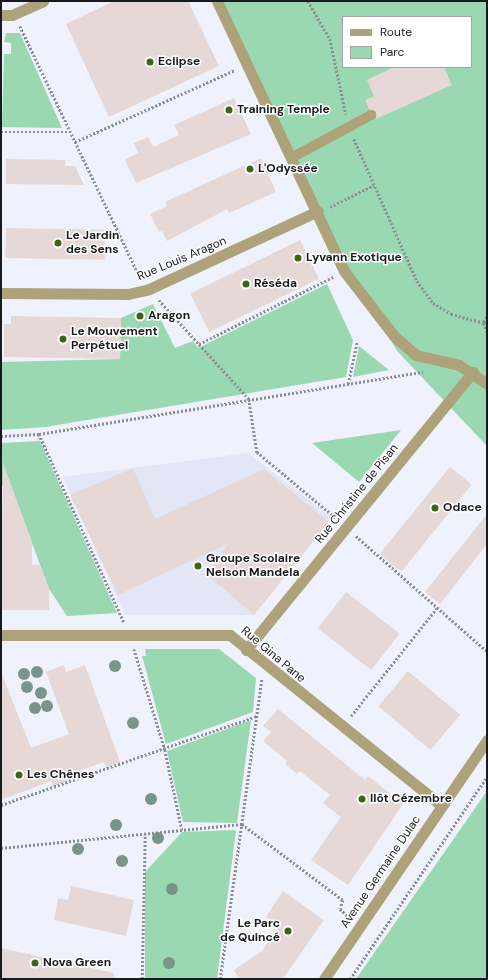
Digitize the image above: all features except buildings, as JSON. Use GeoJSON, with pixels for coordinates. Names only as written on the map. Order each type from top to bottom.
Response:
{"type":"FeatureCollection","features":[{"type":"Feature","properties":{"kind":"street"},"geometry":{"type":"LineString","coordinates":[[6,15],[43,1]]}},
{"type":"Feature","properties":{"kind":"street"},"geometry":{"type":"LineString","coordinates":[[217,1],[293,157],[344,271],[394,336],[416,355],[442,359],[473,372],[487,384]]}},
{"type":"Feature","properties":{"kind":"street","name":"Rue Louis Aragon"},"geometry":{"type":"LineString","coordinates":[[1,293],[128,294],[149,289],[318,211]]}},
{"type":"Feature","properties":{"kind":"street","name":"Rue Christine de Pisan"},"geometry":{"type":"LineString","coordinates":[[246,650],[473,372]]}},
{"type":"Feature","properties":{"kind":"street","name":"Rue Gina Pane"},"geometry":{"type":"LineString","coordinates":[[1,635],[230,635],[264,666],[442,806]]}},
{"type":"Feature","properties":{"kind":"street","name":"Avenue Germaine Dulac"},"geometry":{"type":"LineString","coordinates":[[324,979],[487,740]]}},
{"type":"Feature","properties":{"kind":"lane"},"geometry":{"type":"LineString","coordinates":[[293,157],[371,115]]}},
{"type":"Feature","properties":{"kind":"path"},"geometry":{"type":"LineString","coordinates":[[308,1],[330,39],[349,126],[417,281],[433,303],[451,314],[484,323]]}},
{"type":"Feature","properties":{"kind":"path"},"geometry":{"type":"LineString","coordinates":[[6,15],[22,30],[136,272],[149,289],[250,399],[257,452],[347,526],[436,609],[487,652]]}},
{"type":"Feature","properties":{"kind":"path"},"geometry":{"type":"LineString","coordinates":[[75,142],[228,72],[249,66]]}},
{"type":"Feature","properties":{"kind":"path"},"geometry":{"type":"LineString","coordinates":[[1,132],[71,132]]}},
{"type":"Feature","properties":{"kind":"path"},"geometry":{"type":"LineString","coordinates":[[318,211],[374,185]]}},
{"type":"Feature","properties":{"kind":"path"},"geometry":{"type":"LineString","coordinates":[[199,344],[344,271]]}},
{"type":"Feature","properties":{"kind":"path"},"geometry":{"type":"LineString","coordinates":[[487,317],[484,323],[487,331]]}},
{"type":"Feature","properties":{"kind":"path"},"geometry":{"type":"LineString","coordinates":[[348,384],[357,342]]}},
{"type":"Feature","properties":{"kind":"path"},"geometry":{"type":"LineString","coordinates":[[1,436],[40,434],[430,371]]}},
{"type":"Feature","properties":{"kind":"path"},"geometry":{"type":"LineString","coordinates":[[341,727],[436,609]]}},
{"type":"Feature","properties":{"kind":"path"},"geometry":{"type":"LineString","coordinates":[[220,979],[264,666]]}},
{"type":"Feature","properties":{"kind":"path"},"geometry":{"type":"LineString","coordinates":[[1,805],[257,716]]}},
{"type":"Feature","properties":{"kind":"path"},"geometry":{"type":"LineString","coordinates":[[350,979],[487,777]]}},
{"type":"Feature","properties":{"kind":"path"},"geometry":{"type":"LineString","coordinates":[[1,848],[242,824],[343,900],[340,909],[360,927]]}},
{"type":"Feature","properties":{"kind":"path"},"geometry":{"type":"LineString","coordinates":[[142,979],[145,834]]}},
{"type":"Feature","properties":{"kind":"shaded area","name":"Groupe Scolaire Nelson Mandela"},"geometry":{"type":"Polygon","coordinates":[[[248,453],[331,517],[254,615],[125,615],[63,477],[248,453]]]}},
{"type":"Feature","properties":{"kind":"green space"},"geometry":{"type":"Polygon","coordinates":[[[214,1],[487,1],[487,446],[398,352],[315,217],[214,1]]]}},
{"type":"Feature","properties":{"kind":"green space"},"geometry":{"type":"Polygon","coordinates":[[[6,33],[20,33],[62,128],[2,127],[4,54],[11,54],[11,43],[4,42],[6,33]]]}},
{"type":"Feature","properties":{"kind":"green space"},"geometry":{"type":"Polygon","coordinates":[[[327,284],[353,340],[346,377],[45,427],[1,430],[1,362],[120,359],[121,318],[153,304],[175,348],[193,341],[198,348],[327,284]]]}},
{"type":"Feature","properties":{"kind":"green space"},"geometry":{"type":"Polygon","coordinates":[[[359,346],[389,370],[353,377],[359,346]]]}},
{"type":"Feature","properties":{"kind":"green space"},"geometry":{"type":"Polygon","coordinates":[[[401,430],[359,482],[312,443],[401,430]]]}},
{"type":"Feature","properties":{"kind":"green space"},"geometry":{"type":"Polygon","coordinates":[[[40,441],[117,613],[67,616],[49,589],[11,486],[1,486],[1,443],[40,441]]]}},
{"type":"Feature","properties":{"kind":"green space"},"geometry":{"type":"Polygon","coordinates":[[[145,649],[219,649],[256,678],[253,712],[166,744],[142,656],[146,656],[145,649]]]}},
{"type":"Feature","properties":{"kind":"green space"},"geometry":{"type":"Polygon","coordinates":[[[251,720],[237,823],[183,822],[167,751],[251,720]]]}},
{"type":"Feature","properties":{"kind":"green space"},"geometry":{"type":"Polygon","coordinates":[[[487,791],[487,979],[356,979],[487,791]]]}},
{"type":"Feature","properties":{"kind":"green space"},"geometry":{"type":"Polygon","coordinates":[[[236,830],[217,979],[145,979],[145,872],[182,832],[236,830]]]}},
{"type":"Feature","properties":{"kind":"place","name":"Eclipse"},"geometry":{"type":"Point","coordinates":[150,62]}},
{"type":"Feature","properties":{"kind":"place","name":"Training Temple"},"geometry":{"type":"Point","coordinates":[229,110]}},
{"type":"Feature","properties":{"kind":"place","name":"L'Odyssée"},"geometry":{"type":"Point","coordinates":[250,169]}},
{"type":"Feature","properties":{"kind":"place","name":"Le Jardin des Sens"},"geometry":{"type":"Point","coordinates":[58,243]}},
{"type":"Feature","properties":{"kind":"place","name":"Lyvann Exotique"},"geometry":{"type":"Point","coordinates":[298,258]}},
{"type":"Feature","properties":{"kind":"place","name":"Réséda"},"geometry":{"type":"Point","coordinates":[246,284]}},
{"type":"Feature","properties":{"kind":"place","name":"Aragon"},"geometry":{"type":"Point","coordinates":[140,316]}},
{"type":"Feature","properties":{"kind":"place","name":"Le Mouvement Perpétuel"},"geometry":{"type":"Point","coordinates":[63,339]}},
{"type":"Feature","properties":{"kind":"place","name":"Odace"},"geometry":{"type":"Point","coordinates":[435,508]}},
{"type":"Feature","properties":{"kind":"place","name":"Groupe Scolaire Nelson Mandela"},"geometry":{"type":"Point","coordinates":[198,566]}},
{"type":"Feature","properties":{"kind":"place","name":"Les Chênes"},"geometry":{"type":"Point","coordinates":[19,775]}},
{"type":"Feature","properties":{"kind":"place","name":"Ilôt Cézembre"},"geometry":{"type":"Point","coordinates":[362,799]}},
{"type":"Feature","properties":{"kind":"place","name":"Le Parc de Quincé"},"geometry":{"type":"Point","coordinates":[288,931]}},
{"type":"Feature","properties":{"kind":"place","name":"Nova Green"},"geometry":{"type":"Point","coordinates":[35,963]}}]}
